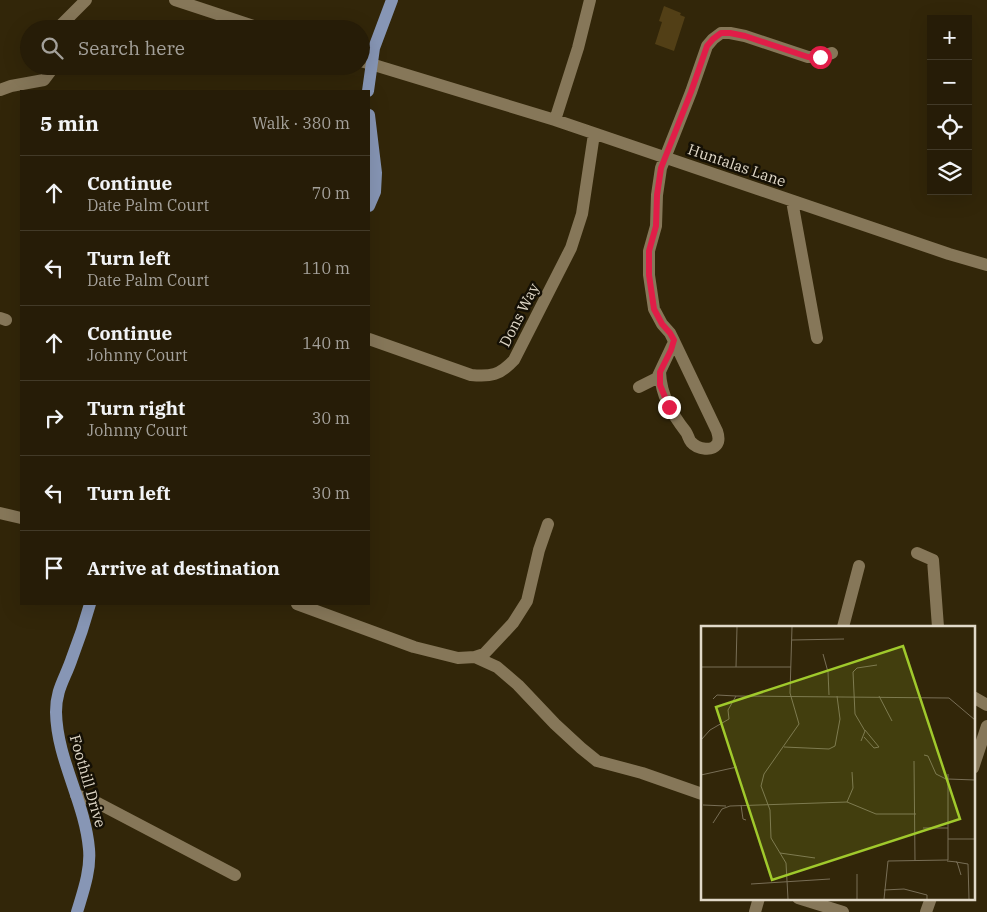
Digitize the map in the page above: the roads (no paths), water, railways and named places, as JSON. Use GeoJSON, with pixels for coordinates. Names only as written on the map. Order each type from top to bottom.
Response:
{"type":"FeatureCollection","features":[{"type":"Feature","properties":{"kind":"main road"},"geometry":{"type":"LineString","coordinates":[[370,56],[392,0]]}},
{"type":"Feature","properties":{"kind":"main road"},"geometry":{"type":"LineString","coordinates":[[367,75],[368,90]]}},
{"type":"Feature","properties":{"kind":"main road"},"geometry":{"type":"LineString","coordinates":[[370,123],[376,173],[375,192],[370,204]]}},
{"type":"Feature","properties":{"kind":"main road","name":"Foothill Drive"},"geometry":{"type":"LineString","coordinates":[[78,912],[87,878],[90,851],[85,819],[58,734],[56,711],[58,691],[72,660],[90,605]]}},
{"type":"Feature","properties":{"kind":"street"},"geometry":{"type":"LineString","coordinates":[[65,20],[86,0]]}},
{"type":"Feature","properties":{"kind":"street"},"geometry":{"type":"LineString","coordinates":[[175,0],[236,20]]}},
{"type":"Feature","properties":{"kind":"street"},"geometry":{"type":"LineString","coordinates":[[555,120],[578,48],[590,0]]}},
{"type":"Feature","properties":{"kind":"street"},"geometry":{"type":"LineString","coordinates":[[660,372],[662,393],[690,442],[700,449],[715,446],[718,440],[717,431],[674,340],[654,309],[649,275],[649,251],[656,226],[661,168],[707,46],[721,33],[730,33],[745,36],[808,57],[820,57],[832,53]]}},
{"type":"Feature","properties":{"kind":"street","name":"Huntalas Lane"},"geometry":{"type":"LineString","coordinates":[[370,64],[555,120],[949,254],[987,265]]}},
{"type":"Feature","properties":{"kind":"street"},"geometry":{"type":"LineString","coordinates":[[0,90],[44,80],[48,75]]}},
{"type":"Feature","properties":{"kind":"street","name":"Dons Way"},"geometry":{"type":"LineString","coordinates":[[370,339],[471,375],[487,376],[504,370],[514,360],[571,248],[582,214],[594,134]]}},
{"type":"Feature","properties":{"kind":"street"},"geometry":{"type":"LineString","coordinates":[[792,201],[817,338]]}},
{"type":"Feature","properties":{"kind":"street"},"geometry":{"type":"LineString","coordinates":[[640,387],[657,378],[674,340]]}},
{"type":"Feature","properties":{"kind":"street"},"geometry":{"type":"LineString","coordinates":[[0,514],[20,518]]}},
{"type":"Feature","properties":{"kind":"street"},"geometry":{"type":"LineString","coordinates":[[300,605],[414,647],[458,658],[475,657],[484,654],[513,623],[527,601],[539,550],[548,524]]}},
{"type":"Feature","properties":{"kind":"street"},"geometry":{"type":"LineString","coordinates":[[916,553],[933,560],[938,626]]}},
{"type":"Feature","properties":{"kind":"street"},"geometry":{"type":"LineString","coordinates":[[843,626],[859,566]]}},
{"type":"Feature","properties":{"kind":"street"},"geometry":{"type":"LineString","coordinates":[[475,657],[497,667],[555,724],[598,761],[642,773],[701,794]]}},
{"type":"Feature","properties":{"kind":"street"},"geometry":{"type":"LineString","coordinates":[[974,697],[987,705]]}},
{"type":"Feature","properties":{"kind":"street"},"geometry":{"type":"LineString","coordinates":[[974,765],[987,726]]}},
{"type":"Feature","properties":{"kind":"street"},"geometry":{"type":"LineString","coordinates":[[76,795],[94,801],[235,875]]}},
{"type":"Feature","properties":{"kind":"street"},"geometry":{"type":"LineString","coordinates":[[805,900],[844,912]]}},
{"type":"Feature","properties":{"kind":"street"},"geometry":{"type":"LineString","coordinates":[[926,912],[930,900]]}}]}
